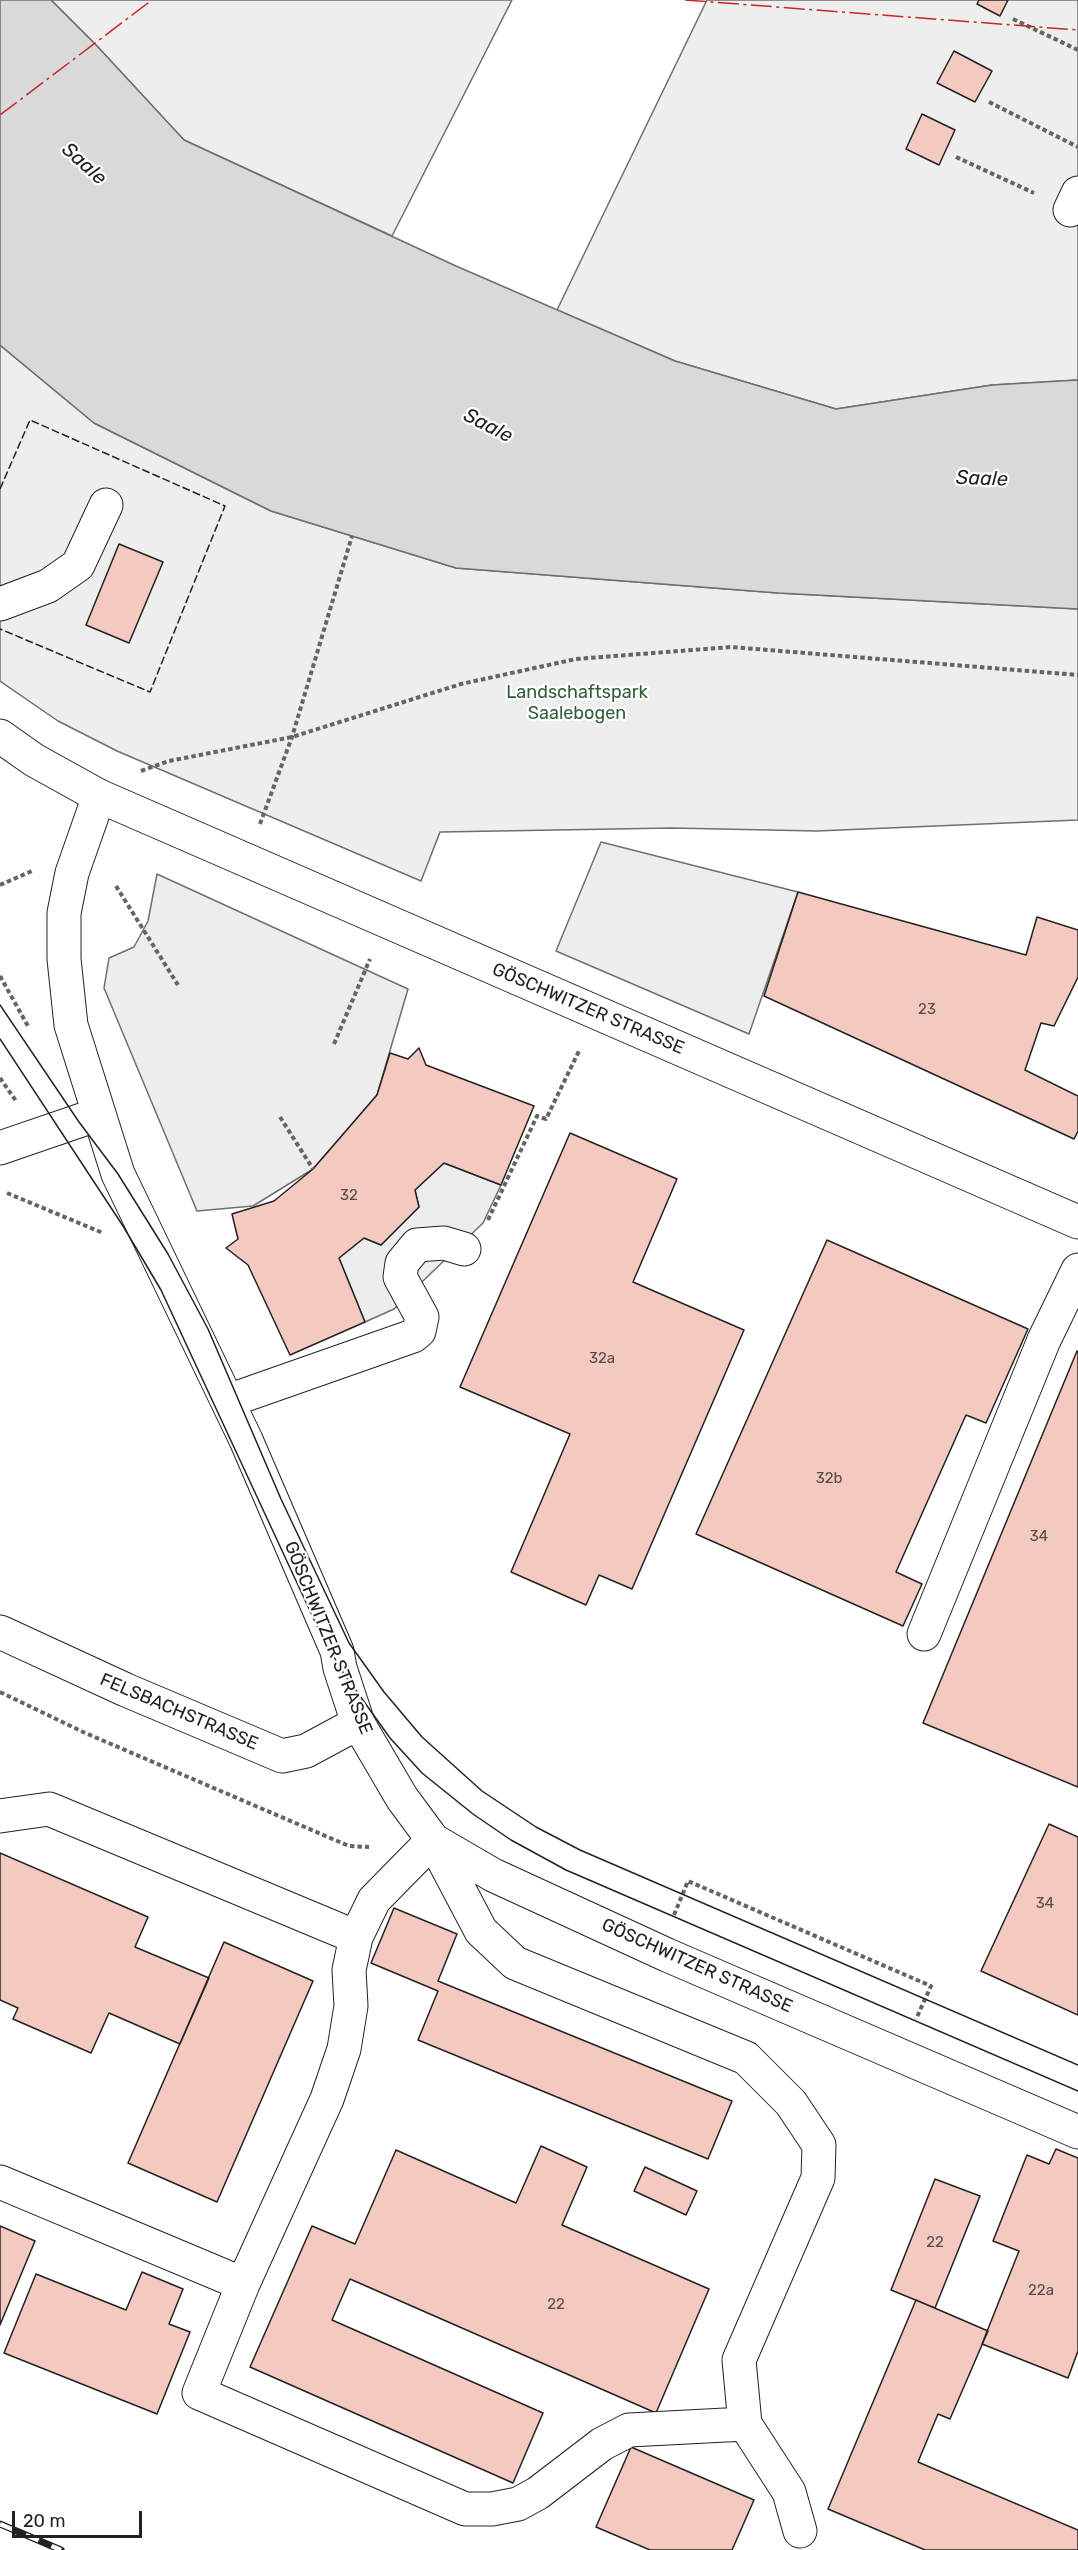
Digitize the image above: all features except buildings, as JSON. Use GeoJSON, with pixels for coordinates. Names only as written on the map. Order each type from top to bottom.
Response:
{"type":"FeatureCollection","features":[{"type":"Feature","properties":{"kind":"main road"},"geometry":{"type":"LineString","coordinates":[[0,604],[48,586],[78,565],[106,505]]}},
{"type":"Feature","properties":{"kind":"main road","name":"GÖSCHWITZER STRASSE"},"geometry":{"type":"LineString","coordinates":[[0,736],[34,760],[99,796],[1078,1222]]}},
{"type":"Feature","properties":{"kind":"main road","name":"GÖSCHWITZER STRASSE"},"geometry":{"type":"LineString","coordinates":[[99,796],[72,873],[64,913],[64,959],[71,1025],[118,1174],[228,1401],[337,1651],[340,1668],[358,1723],[402,1798],[433,1840],[493,1875],[667,1955],[1078,2132]]}},
{"type":"Feature","properties":{"kind":"main road"},"geometry":{"type":"LineString","coordinates":[[0,1148],[99,1114]]}},
{"type":"Feature","properties":{"kind":"main road"},"geometry":{"type":"LineString","coordinates":[[228,1401],[413,1336],[419,1331],[422,1317],[400,1277],[402,1263],[417,1245],[444,1243],[464,1249]]}},
{"type":"Feature","properties":{"kind":"main road"},"geometry":{"type":"LineString","coordinates":[[924,1634],[1044,1340],[1078,1270]]}},
{"type":"Feature","properties":{"kind":"main road","name":"FELSBACHSTRASSE"},"geometry":{"type":"LineString","coordinates":[[0,1632],[126,1690],[282,1756],[306,1751],[358,1723]]}},
{"type":"Feature","properties":{"kind":"main road"},"geometry":{"type":"LineString","coordinates":[[0,1816],[49,1809],[356,1937]]}},
{"type":"Feature","properties":{"kind":"main road"},"geometry":{"type":"LineString","coordinates":[[745,2424],[629,2430],[602,2444],[538,2493],[518,2504],[492,2509],[465,2509],[199,2393],[243,2284],[327,2099],[344,2049],[351,2006],[349,1970],[356,1937],[374,1900],[433,1840],[481,1931],[515,1963],[746,2058],[791,2103],[819,2145],[818,2178],[739,2360],[745,2424],[789,2492],[800,2531]]}},
{"type":"Feature","properties":{"kind":"main road"},"geometry":{"type":"LineString","coordinates":[[0,2182],[243,2284]]}},
{"type":"Feature","properties":{"kind":"path"},"geometry":{"type":"LineString","coordinates":[[1013,19],[1078,50]]}},
{"type":"Feature","properties":{"kind":"path"},"geometry":{"type":"LineString","coordinates":[[989,102],[1078,147]]}},
{"type":"Feature","properties":{"kind":"path"},"geometry":{"type":"LineString","coordinates":[[956,157],[1074,202]]}},
{"type":"Feature","properties":{"kind":"path"},"geometry":{"type":"LineString","coordinates":[[258,829],[292,737],[352,536]]}},
{"type":"Feature","properties":{"kind":"path"},"geometry":{"type":"LineString","coordinates":[[99,796],[131,774],[169,761],[292,737],[461,684],[576,659],[731,648],[1078,675]]}},
{"type":"Feature","properties":{"kind":"path"},"geometry":{"type":"LineString","coordinates":[[0,885],[35,869]]}},
{"type":"Feature","properties":{"kind":"path"},"geometry":{"type":"LineString","coordinates":[[116,886],[178,985]]}},
{"type":"Feature","properties":{"kind":"path"},"geometry":{"type":"LineString","coordinates":[[334,1044],[370,959]]}},
{"type":"Feature","properties":{"kind":"path"},"geometry":{"type":"LineString","coordinates":[[0,975],[31,1031]]}},
{"type":"Feature","properties":{"kind":"path"},"geometry":{"type":"LineString","coordinates":[[464,1249],[480,1236],[537,1116],[546,1119],[579,1051]]}},
{"type":"Feature","properties":{"kind":"path"},"geometry":{"type":"LineString","coordinates":[[0,1078],[16,1102]]}},
{"type":"Feature","properties":{"kind":"path"},"geometry":{"type":"LineString","coordinates":[[280,1117],[313,1169]]}},
{"type":"Feature","properties":{"kind":"path"},"geometry":{"type":"LineString","coordinates":[[7,1193],[110,1236]]}},
{"type":"Feature","properties":{"kind":"path"},"geometry":{"type":"LineString","coordinates":[[0,1692],[83,1732],[350,1846],[374,1846]]}},
{"type":"Feature","properties":{"kind":"path"},"geometry":{"type":"LineString","coordinates":[[688,1881],[931,1986]]}},
{"type":"Feature","properties":{"kind":"green space"},"geometry":{"type":"Polygon","coordinates":[[[51,0],[512,0],[392,236],[184,140],[51,0]]]}},
{"type":"Feature","properties":{"kind":"green space"},"geometry":{"type":"Polygon","coordinates":[[[707,0],[1078,0],[1078,380],[992,385],[836,409],[675,361],[557,310],[707,0]]]}},
{"type":"Feature","properties":{"kind":"green space","name":"Landschaftspark Saalebogen"},"geometry":{"type":"Polygon","coordinates":[[[0,345],[94,423],[271,511],[456,568],[778,593],[1078,609],[1078,820],[817,831],[672,828],[440,832],[421,881],[117,751],[58,721],[0,681],[0,345]]]}},
{"type":"Feature","properties":{"kind":"shaded area"},"geometry":{"type":"Polygon","coordinates":[[[601,842],[798,892],[749,1034],[556,951],[601,842]]]}},
{"type":"Feature","properties":{"kind":"shaded area"},"geometry":{"type":"Polygon","coordinates":[[[157,874],[408,989],[377,1095],[313,1169],[253,1206],[197,1211],[104,988],[109,958],[134,947],[148,921],[157,874]]]}},
{"type":"Feature","properties":{"kind":"shaded area"},"geometry":{"type":"Polygon","coordinates":[[[444,1163],[501,1185],[483,1223],[394,1309],[365,1322],[339,1258],[364,1238],[381,1245],[419,1207],[415,1190],[444,1163]]]}},
{"type":"Feature","properties":{"kind":"water","name":"Saale"},"geometry":{"type":"Polygon","coordinates":[[[0,0],[51,0],[184,140],[456,266],[675,361],[836,409],[992,385],[1078,380],[1078,609],[778,593],[456,568],[271,511],[94,423],[0,345],[0,0]]]}},
{"type":"Feature","properties":{"kind":"tram line"},"geometry":{"type":"LineString","coordinates":[[0,1005],[79,1122],[118,1174],[168,1254],[208,1329],[281,1499],[349,1643],[384,1692],[422,1737],[482,1791],[536,1827],[580,1850],[1078,2065]]}},
{"type":"Feature","properties":{"kind":"tram line"},"geometry":{"type":"LineString","coordinates":[[0,1039],[123,1226],[161,1290],[317,1626],[340,1668],[390,1738],[422,1773],[473,1814],[511,1840],[566,1870],[1078,2091]]}},
{"type":"Feature","properties":{"kind":"railway"},"geometry":{"type":"LineString","coordinates":[[0,2524],[61,2550]]}},
{"type":"Feature","properties":{"kind":"fence"},"geometry":{"type":"LineString","coordinates":[[0,489],[30,420],[225,506],[150,692],[0,629]]}},
{"type":"Feature","properties":{"kind":"power"},"geometry":{"type":"LineString","coordinates":[[0,115],[152,0]]}},
{"type":"Feature","properties":{"kind":"power"},"geometry":{"type":"LineString","coordinates":[[685,0],[1078,30]]}}]}
